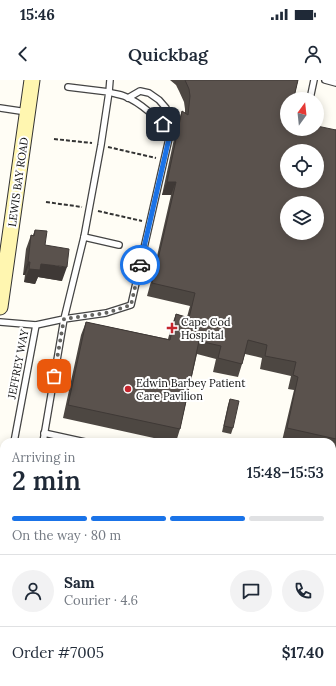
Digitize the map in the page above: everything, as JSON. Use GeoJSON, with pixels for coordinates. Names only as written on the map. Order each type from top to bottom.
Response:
{"type":"FeatureCollection","features":[{"type":"Feature","properties":{"kind":"main road","name":"LEWIS BAY ROAD"},"geometry":{"type":"LineString","coordinates":[[0,307],[32,80]]}},
{"type":"Feature","properties":{"kind":"lane"},"geometry":{"type":"LineString","coordinates":[[43,438],[64,319],[84,238],[110,80]]}},
{"type":"Feature","properties":{"kind":"lane"},"geometry":{"type":"LineString","coordinates":[[311,92],[314,80]]}},
{"type":"Feature","properties":{"kind":"lane"},"geometry":{"type":"LineString","coordinates":[[325,80],[336,82]]}},
{"type":"Feature","properties":{"kind":"lane"},"geometry":{"type":"LineString","coordinates":[[36,325],[106,313],[131,305],[170,134],[163,124],[135,101],[109,92],[68,87]]}},
{"type":"Feature","properties":{"kind":"lane"},"geometry":{"type":"LineString","coordinates":[[128,98],[140,91],[149,93],[159,100],[166,108],[168,116],[163,124]]}},
{"type":"Feature","properties":{"kind":"lane"},"geometry":{"type":"LineString","coordinates":[[0,108],[28,112]]}},
{"type":"Feature","properties":{"kind":"lane"},"geometry":{"type":"LineString","coordinates":[[84,238],[119,245]]}},
{"type":"Feature","properties":{"kind":"lane","name":"JEFFREY WAY"},"geometry":{"type":"LineString","coordinates":[[0,322],[36,325],[15,438]]}},
{"type":"Feature","properties":{"kind":"lane"},"geometry":{"type":"LineString","coordinates":[[44,433],[67,438]]}},
{"type":"Feature","properties":{"kind":"path"},"geometry":{"type":"LineString","coordinates":[[46,202],[78,206],[150,222]]}},
{"type":"Feature","properties":{"kind":"building","name":"Cape Cod Hospital"},"geometry":{"type":"Polygon","coordinates":[[[185,80],[298,80],[295,92],[280,92],[280,136],[324,136],[324,127],[336,130],[336,438],[287,428],[298,377],[293,375],[296,362],[265,356],[267,345],[248,340],[242,364],[218,358],[221,346],[199,341],[180,429],[68,405],[86,322],[170,340],[176,314],[189,318],[195,293],[152,283],[176,182],[167,182],[182,111],[188,115],[190,96],[185,80]]]}},
{"type":"Feature","properties":{"kind":"building"},"geometry":{"type":"Polygon","coordinates":[[[35,230],[47,231],[45,245],[69,249],[67,267],[41,264],[40,270],[29,269],[30,262],[28,262],[31,235],[34,236],[35,230]]]}},
{"type":"Feature","properties":{"kind":"building"},"geometry":{"type":"Polygon","coordinates":[[[230,399],[239,401],[233,428],[224,426],[230,399]]]}},
{"type":"Feature","properties":{"kind":"way so far"},"geometry":{"type":"LineString","coordinates":[[54,376],[64,319],[106,313],[131,305],[140,265]]}},
{"type":"Feature","properties":{"kind":"place","name":"Cape Cod Hospital"},"geometry":{"type":"Point","coordinates":[172,328]}},
{"type":"Feature","properties":{"kind":"place","name":"Edwin Barbey Patient Care Pavilion"},"geometry":{"type":"Point","coordinates":[128,389]}},
{"type":"Feature","properties":{"kind":"route"},"geometry":{"type":"LineString","coordinates":[[140,265],[170,134],[163,124]]}}]}
